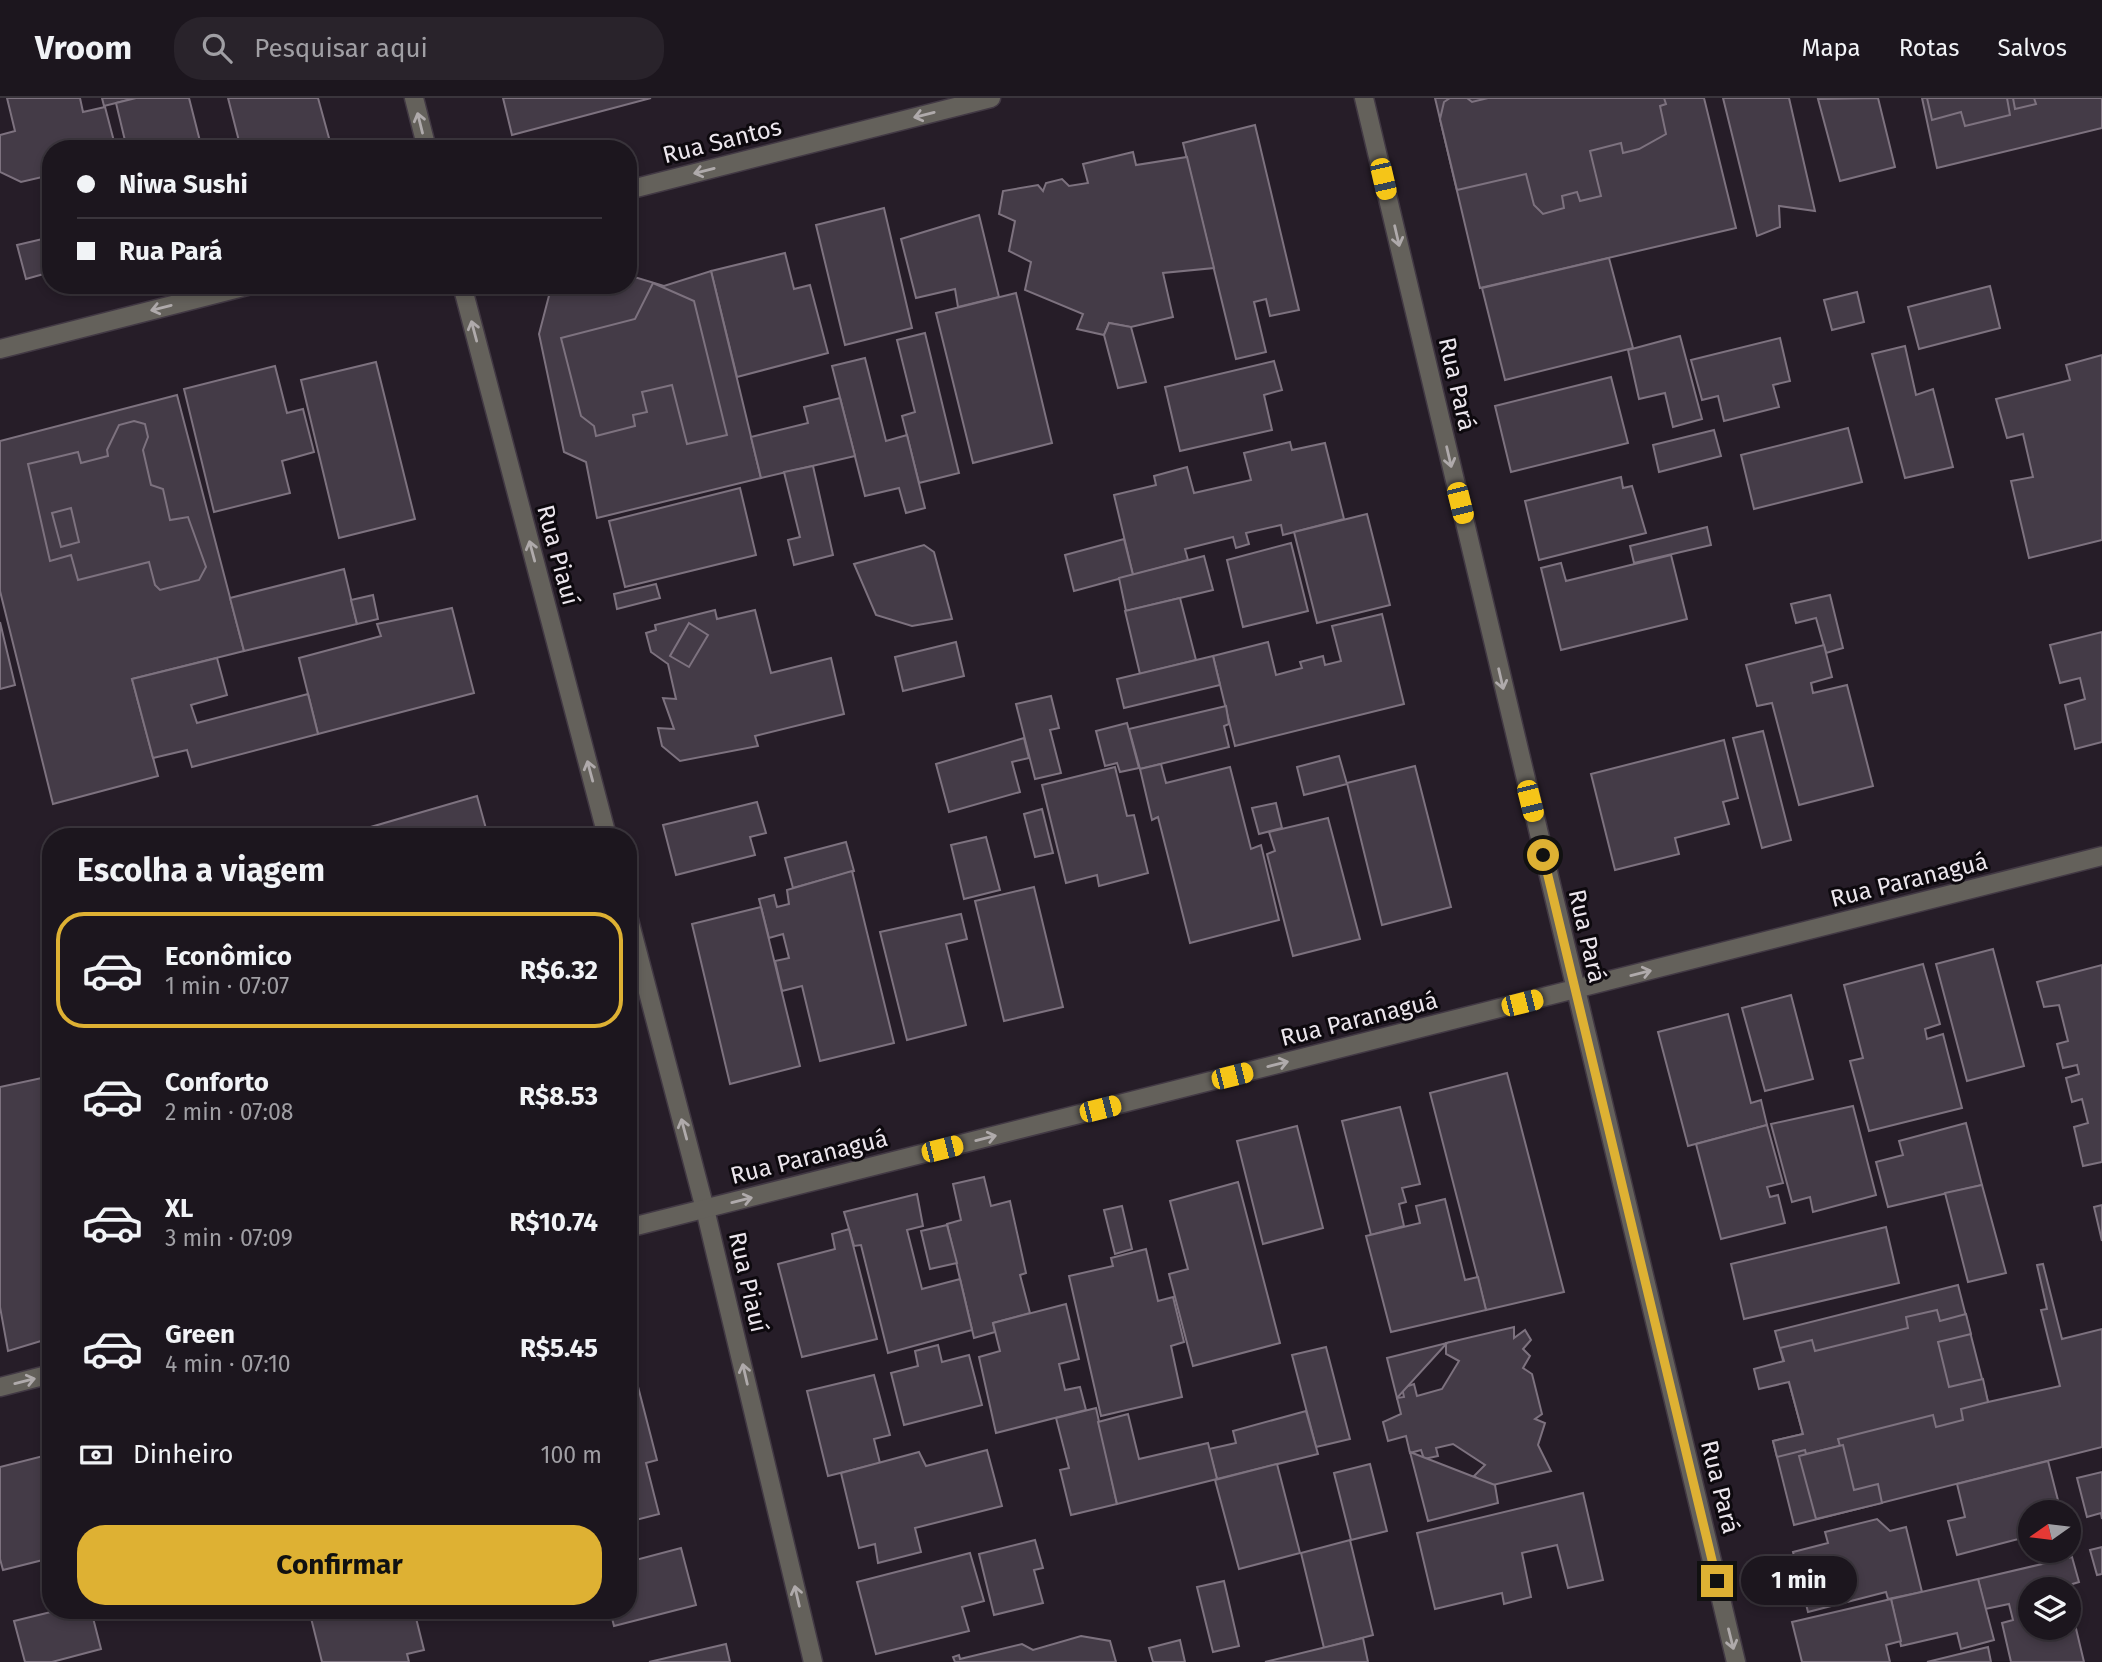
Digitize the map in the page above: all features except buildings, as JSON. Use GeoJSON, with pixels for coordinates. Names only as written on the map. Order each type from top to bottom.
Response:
{"type":"FeatureCollection","features":[{"type":"Feature","properties":{"kind":"street"},"geometry":{"type":"LineString","coordinates":[[414,98],[425,140]]}},
{"type":"Feature","properties":{"kind":"street","name":"Rua Santos"},"geometry":{"type":"LineString","coordinates":[[637,188],[990,98]]}},
{"type":"Feature","properties":{"kind":"street","name":"Rua Pará"},"geometry":{"type":"LineString","coordinates":[[1364,98],[1574,990],[1737,1662]]}},
{"type":"Feature","properties":{"kind":"street"},"geometry":{"type":"LineString","coordinates":[[0,349],[216,294]]}},
{"type":"Feature","properties":{"kind":"street","name":"Rua Piauí"},"geometry":{"type":"LineString","coordinates":[[464,294],[605,828]]}},
{"type":"Feature","properties":{"kind":"street","name":"Rua Paranaguá"},"geometry":{"type":"LineString","coordinates":[[637,1226],[2102,856]]}},
{"type":"Feature","properties":{"kind":"street","name":"Rua Piauí"},"geometry":{"type":"LineString","coordinates":[[637,950],[705,1209],[813,1662]]}},
{"type":"Feature","properties":{"kind":"street"},"geometry":{"type":"LineString","coordinates":[[0,1387],[42,1376]]}},
{"type":"Feature","properties":{"kind":"route"},"geometry":{"type":"LineString","coordinates":[[1543,855],[1717,1581]]}}]}
